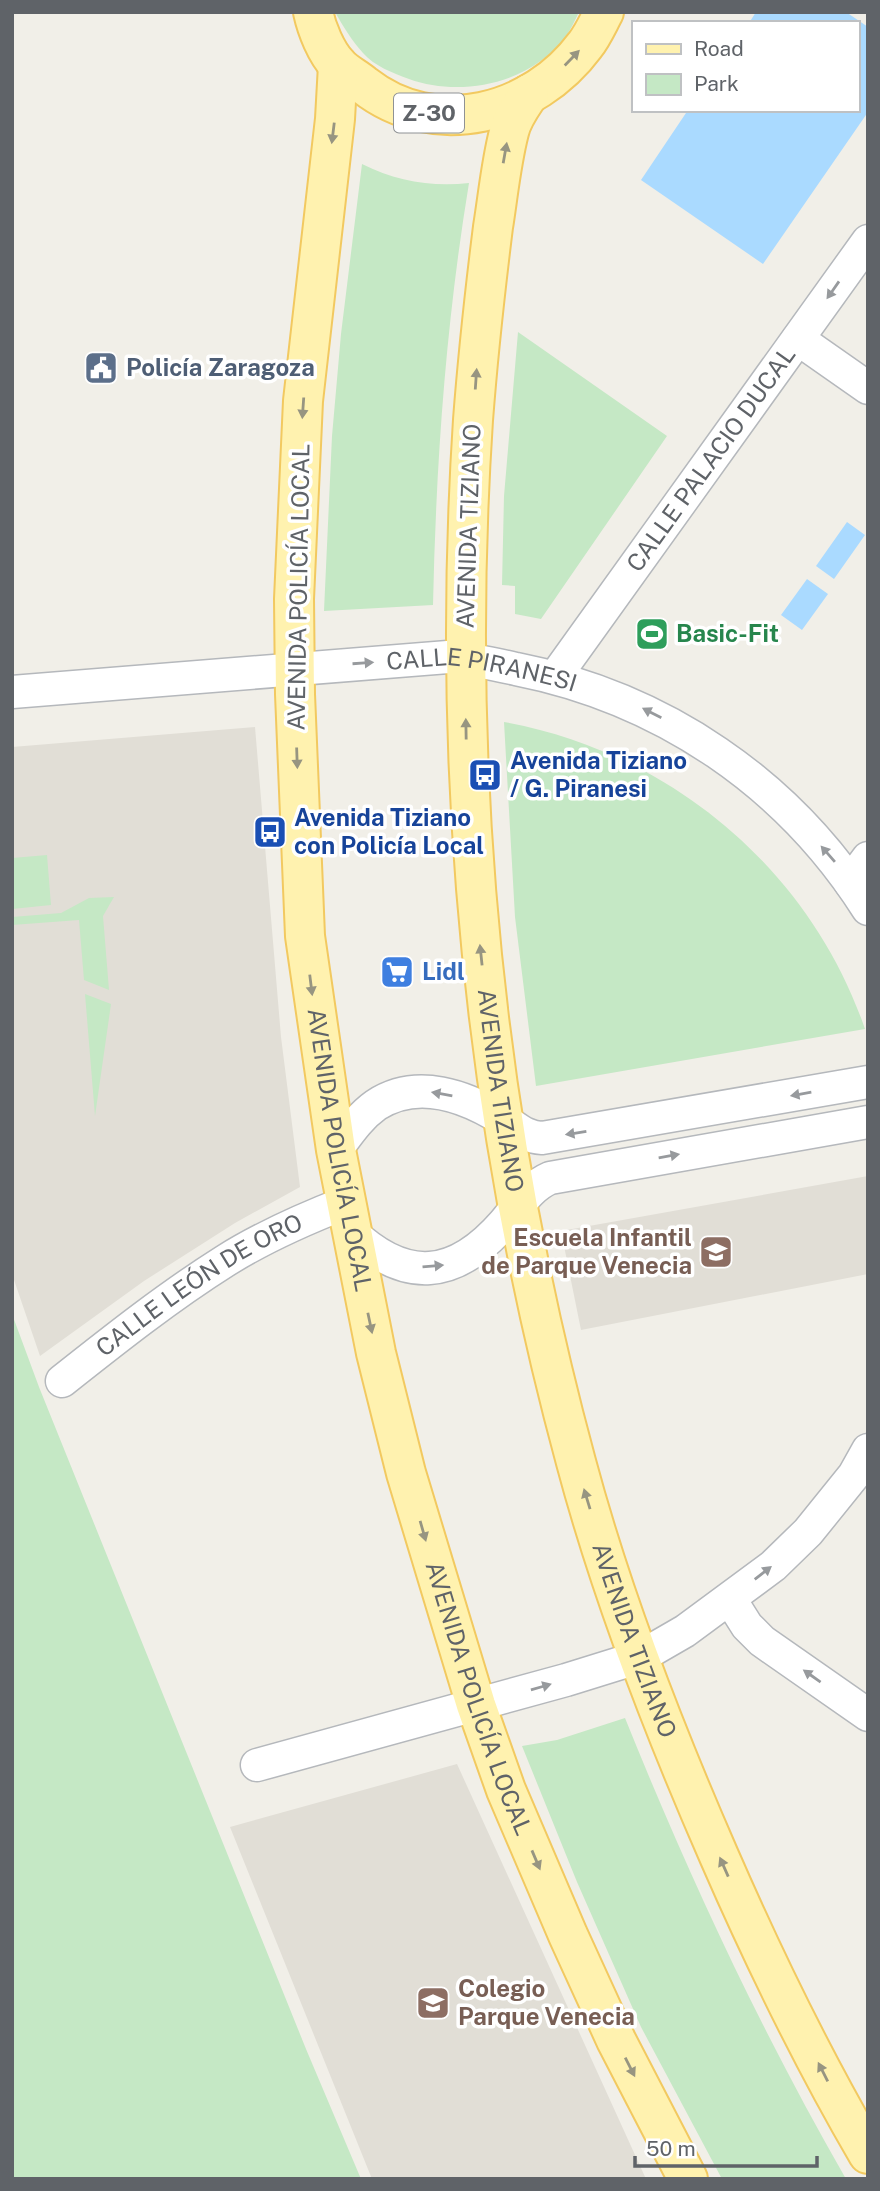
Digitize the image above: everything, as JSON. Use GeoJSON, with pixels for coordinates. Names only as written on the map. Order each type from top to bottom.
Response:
{"type":"FeatureCollection","features":[{"type":"Feature","properties":{"kind":"main road","name":"Z-30"},"geometry":{"type":"LineString","coordinates":[[313,12],[323,40],[338,65],[377,95],[419,111],[442,114],[485,112],[517,102],[561,70],[585,45],[604,12]]}},
{"type":"Feature","properties":{"kind":"main road","name":"AVENIDA POLICÍA LOCAL"},"geometry":{"type":"LineString","coordinates":[[338,65],[335,119],[303,401],[296,563],[295,668],[305,936],[336,1150],[376,1353],[406,1473],[476,1705],[506,1790],[568,1935],[615,2040],[688,2179]]}},
{"type":"Feature","properties":{"kind":"main road","name":"AVENIDA TIZIANO"},"geometry":{"type":"LineString","coordinates":[[529,94],[509,130],[485,286],[467,518],[465,659],[468,791],[492,1059],[505,1120],[517,1209],[543,1330],[577,1466],[609,1569],[670,1741],[745,1916],[862,2129]]}},
{"type":"Feature","properties":{"kind":"street","name":"CALLE PALACIO DUCAL"},"geometry":{"type":"LineString","coordinates":[[555,677],[868,241]]}},
{"type":"Feature","properties":{"kind":"street"},"geometry":{"type":"LineString","coordinates":[[798,339],[868,388]]}},
{"type":"Feature","properties":{"kind":"street","name":"CALLE PIRANESI"},"geometry":{"type":"LineString","coordinates":[[12,692],[448,657],[555,677],[642,708],[740,767],[859,870],[868,909]]}},
{"type":"Feature","properties":{"kind":"street"},"geometry":{"type":"LineString","coordinates":[[336,1150],[365,1114],[389,1098],[417,1091],[446,1093],[505,1120],[523,1134],[542,1138],[868,1082]]}},
{"type":"Feature","properties":{"kind":"street"},"geometry":{"type":"LineString","coordinates":[[348,1218],[366,1246],[394,1262],[415,1268],[436,1268],[462,1260],[475,1252],[517,1209],[533,1188],[550,1178],[868,1122]]}},
{"type":"Feature","properties":{"kind":"street","name":"CALLE LEÓN DE ORO"},"geometry":{"type":"LineString","coordinates":[[62,1381],[134,1324],[226,1260],[265,1238],[348,1218]]}},
{"type":"Feature","properties":{"kind":"street"},"geometry":{"type":"LineString","coordinates":[[257,1765],[640,1657],[673,1639],[772,1566],[808,1532],[854,1475],[868,1450]]}},
{"type":"Feature","properties":{"kind":"street"},"geometry":{"type":"LineString","coordinates":[[730,1599],[747,1626],[762,1641],[868,1715]]}},
{"type":"Feature","properties":{"kind":"shaded area"},"geometry":{"type":"Polygon","coordinates":[[[255,727],[281,1037],[300,1187],[235,1223],[144,1281],[40,1356],[12,1274],[12,747],[255,727]]]}},
{"type":"Feature","properties":{"kind":"shaded area","name":"Escuela Infantil de Parque Venecia"},"geometry":{"type":"Polygon","coordinates":[[[868,1176],[868,1274],[581,1330],[561,1231],[868,1176]]]}},
{"type":"Feature","properties":{"kind":"shaded area","name":"Colegio Parque Venecia"},"geometry":{"type":"Polygon","coordinates":[[[457,1764],[646,2179],[372,2179],[230,1827],[457,1764]]]}},
{"type":"Feature","properties":{"kind":"green space"},"geometry":{"type":"Polygon","coordinates":[[[335,12],[579,12],[566,36],[552,52],[535,65],[495,82],[451,87],[409,79],[390,72],[367,58],[335,12]]]}},
{"type":"Feature","properties":{"kind":"green space"},"geometry":{"type":"Polygon","coordinates":[[[362,164],[388,175],[414,181],[469,183],[454,288],[444,393],[433,605],[324,611],[332,436],[341,334],[362,164]]]}},
{"type":"Feature","properties":{"kind":"green space"},"geometry":{"type":"Polygon","coordinates":[[[518,332],[667,436],[541,619],[515,614],[515,586],[502,585],[504,496],[518,332]]]}},
{"type":"Feature","properties":{"kind":"green space"},"geometry":{"type":"Polygon","coordinates":[[[504,722],[565,737],[623,760],[677,790],[726,827],[770,869],[809,918],[841,971],[865,1029],[536,1086],[515,917],[504,722]]]}},
{"type":"Feature","properties":{"kind":"green space"},"geometry":{"type":"Polygon","coordinates":[[[47,855],[51,905],[12,909],[12,858],[47,855]]]}},
{"type":"Feature","properties":{"kind":"green space"},"geometry":{"type":"Polygon","coordinates":[[[114,897],[103,916],[109,990],[84,980],[79,920],[12,925],[12,917],[61,913],[89,898],[114,897]]]}},
{"type":"Feature","properties":{"kind":"green space"},"geometry":{"type":"Polygon","coordinates":[[[85,994],[111,1004],[95,1116],[85,994]]]}},
{"type":"Feature","properties":{"kind":"green space"},"geometry":{"type":"Polygon","coordinates":[[[12,1314],[306,2049],[361,2179],[12,2179],[12,1314]]]}},
{"type":"Feature","properties":{"kind":"green space"},"geometry":{"type":"Polygon","coordinates":[[[625,1718],[728,1953],[785,2067],[846,2179],[722,2179],[641,2027],[577,1882],[522,1746],[557,1740],[625,1718]]]}},
{"type":"Feature","properties":{"kind":"water"},"geometry":{"type":"Polygon","coordinates":[[[756,12],[846,12],[868,27],[868,112],[763,264],[641,180],[687,112],[859,112],[859,21],[750,21],[756,12]]]}},
{"type":"Feature","properties":{"kind":"water"},"geometry":{"type":"Polygon","coordinates":[[[847,522],[865,535],[834,579],[816,566],[847,522]]]}},
{"type":"Feature","properties":{"kind":"water"},"geometry":{"type":"Polygon","coordinates":[[[807,579],[828,594],[802,630],[781,615],[807,579]]]}},
{"type":"Feature","properties":{"kind":"place","name":"Policía Zaragoza"},"geometry":{"type":"Point","coordinates":[101,368]}},
{"type":"Feature","properties":{"kind":"place","name":"Basic-Fit"},"geometry":{"type":"Point","coordinates":[652,634]}},
{"type":"Feature","properties":{"kind":"place","name":"Avenida Tiziano / G. Piranesi"},"geometry":{"type":"Point","coordinates":[485,775]}},
{"type":"Feature","properties":{"kind":"place","name":"Avenida Tiziano con Policía Local"},"geometry":{"type":"Point","coordinates":[270,832]}},
{"type":"Feature","properties":{"kind":"place","name":"Lidl"},"geometry":{"type":"Point","coordinates":[397,972]}},
{"type":"Feature","properties":{"kind":"place","name":"Escuela Infantil de Parque Venecia"},"geometry":{"type":"Point","coordinates":[716,1252]}},
{"type":"Feature","properties":{"kind":"place","name":"Colegio Parque Venecia"},"geometry":{"type":"Point","coordinates":[433,2003]}}]}
